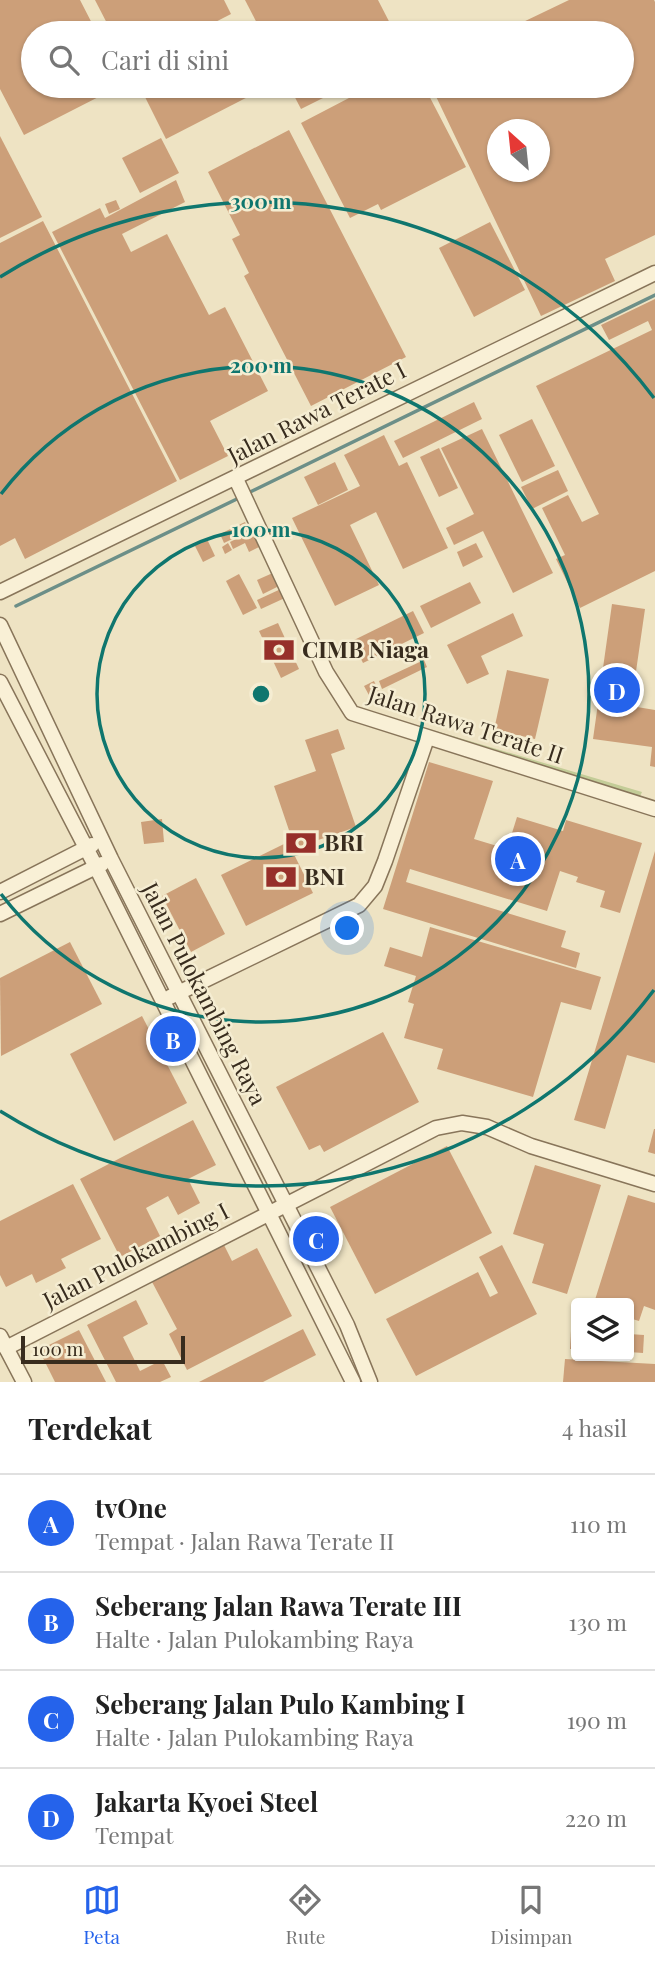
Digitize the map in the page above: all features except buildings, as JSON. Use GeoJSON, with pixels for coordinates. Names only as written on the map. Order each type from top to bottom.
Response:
{"type":"FeatureCollection","features":[{"type":"Feature","properties":{"kind":"street","name":"Jalan Rawa Terate I"},"geometry":{"type":"LineString","coordinates":[[0,592],[238,484],[655,273]]}},
{"type":"Feature","properties":{"kind":"street","name":"Jalan Rawa Terate II"},"geometry":{"type":"LineString","coordinates":[[238,484],[326,672],[352,713],[655,809]]}},
{"type":"Feature","properties":{"kind":"street","name":"Jalan Pulokambing Raya"},"geometry":{"type":"LineString","coordinates":[[0,625],[102,841],[347,1325],[370,1382]]}},
{"type":"Feature","properties":{"kind":"street","name":"Jalan Pulokambing Raya"},"geometry":{"type":"LineString","coordinates":[[0,682],[271,1214],[353,1382]]}},
{"type":"Feature","properties":{"kind":"street"},"geometry":{"type":"LineString","coordinates":[[163,1001],[359,905],[375,886],[427,738]]}},
{"type":"Feature","properties":{"kind":"street"},"geometry":{"type":"LineString","coordinates":[[0,892],[102,841]]}},
{"type":"Feature","properties":{"kind":"street"},"geometry":{"type":"LineString","coordinates":[[0,915],[111,859]]}},
{"type":"Feature","properties":{"kind":"street","name":"Jalan Pulokambing I"},"geometry":{"type":"LineString","coordinates":[[3,1342],[271,1214],[428,1130],[462,1123],[487,1127],[531,1146],[655,1184]]}},
{"type":"Feature","properties":{"kind":"street"},"geometry":{"type":"LineString","coordinates":[[3,1342],[24,1382]]}},
{"type":"Feature","properties":{"kind":"green space"},"geometry":{"type":"Polygon","coordinates":[[[429,729],[642,792],[637,803],[427,738],[429,729]]]}},
{"type":"Feature","properties":{"kind":"waterway"},"geometry":{"type":"LineString","coordinates":[[248,493],[655,295]]}},
{"type":"Feature","properties":{"kind":"waterway"},"geometry":{"type":"LineString","coordinates":[[16,606],[241,497]]}},
{"type":"Feature","properties":{"kind":"place","name":"CIMB Niaga"},"geometry":{"type":"Point","coordinates":[279,650]}},
{"type":"Feature","properties":{"kind":"place","name":"Jakarta Kyoei Steel"},"geometry":{"type":"Point","coordinates":[617,690]}},
{"type":"Feature","properties":{"kind":"place","name":"BRI"},"geometry":{"type":"Point","coordinates":[301,843]}},
{"type":"Feature","properties":{"kind":"place","name":"tvOne"},"geometry":{"type":"Point","coordinates":[518,859]}},
{"type":"Feature","properties":{"kind":"place","name":"BNI"},"geometry":{"type":"Point","coordinates":[281,877]}},
{"type":"Feature","properties":{"kind":"place","name":"Seberang Jalan Rawa Terate III"},"geometry":{"type":"Point","coordinates":[173,1039]}},
{"type":"Feature","properties":{"kind":"place","name":"Seberang Jalan Pulo Kambing I"},"geometry":{"type":"Point","coordinates":[316,1239]}}]}
